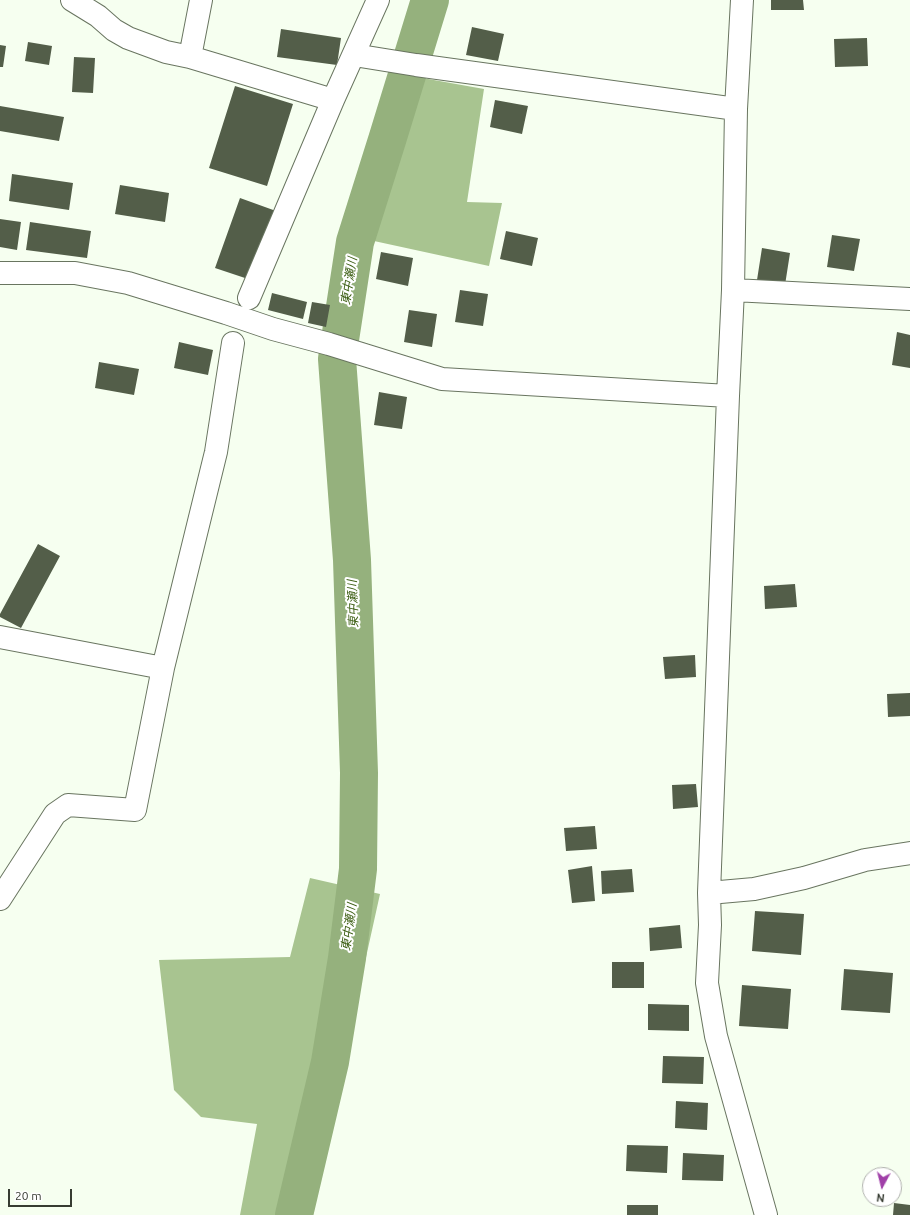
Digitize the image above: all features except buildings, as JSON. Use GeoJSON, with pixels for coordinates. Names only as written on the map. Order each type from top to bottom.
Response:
{"type":"FeatureCollection","features":[{"type":"Feature","properties":{"kind":"street"},"geometry":{"type":"LineString","coordinates":[[72,0],[98,16],[114,30],[128,38],[166,52],[190,57],[333,100]]}},
{"type":"Feature","properties":{"kind":"street"},"geometry":{"type":"LineString","coordinates":[[190,57],[202,0]]}},
{"type":"Feature","properties":{"kind":"street"},"geometry":{"type":"LineString","coordinates":[[249,298],[333,100],[378,0]]}},
{"type":"Feature","properties":{"kind":"street"},"geometry":{"type":"LineString","coordinates":[[742,0],[736,109],[733,290],[709,894],[710,925],[707,984],[716,1036],[766,1215]]}},
{"type":"Feature","properties":{"kind":"street"},"geometry":{"type":"LineString","coordinates":[[354,55],[409,64],[736,109]]}},
{"type":"Feature","properties":{"kind":"street"},"geometry":{"type":"LineString","coordinates":[[0,273],[75,273],[128,283],[273,329],[339,347],[442,379],[728,396]]}},
{"type":"Feature","properties":{"kind":"street"},"geometry":{"type":"LineString","coordinates":[[733,290],[910,299]]}},
{"type":"Feature","properties":{"kind":"street"},"geometry":{"type":"LineString","coordinates":[[0,899],[55,814],[68,806],[135,810],[164,668],[216,452],[233,342]]}},
{"type":"Feature","properties":{"kind":"street"},"geometry":{"type":"LineString","coordinates":[[0,637],[164,668]]}},
{"type":"Feature","properties":{"kind":"street"},"geometry":{"type":"LineString","coordinates":[[709,894],[754,889],[804,878],[865,860],[910,853]]}},
{"type":"Feature","properties":{"kind":"green space"},"geometry":{"type":"Polygon","coordinates":[[[417,77],[484,89],[467,202],[502,203],[489,266],[374,241],[417,77]]]}},
{"type":"Feature","properties":{"kind":"green space"},"geometry":{"type":"Polygon","coordinates":[[[310,878],[380,894],[309,1215],[240,1215],[257,1124],[201,1117],[174,1090],[159,960],[290,957],[310,878]]]}},
{"type":"Feature","properties":{"kind":"waterway","name":"東中瀬川"},"geometry":{"type":"LineString","coordinates":[[294,1215],[330,1062],[347,958],[358,869],[359,773],[352,560],[337,359],[355,242],[430,0]]}}]}
